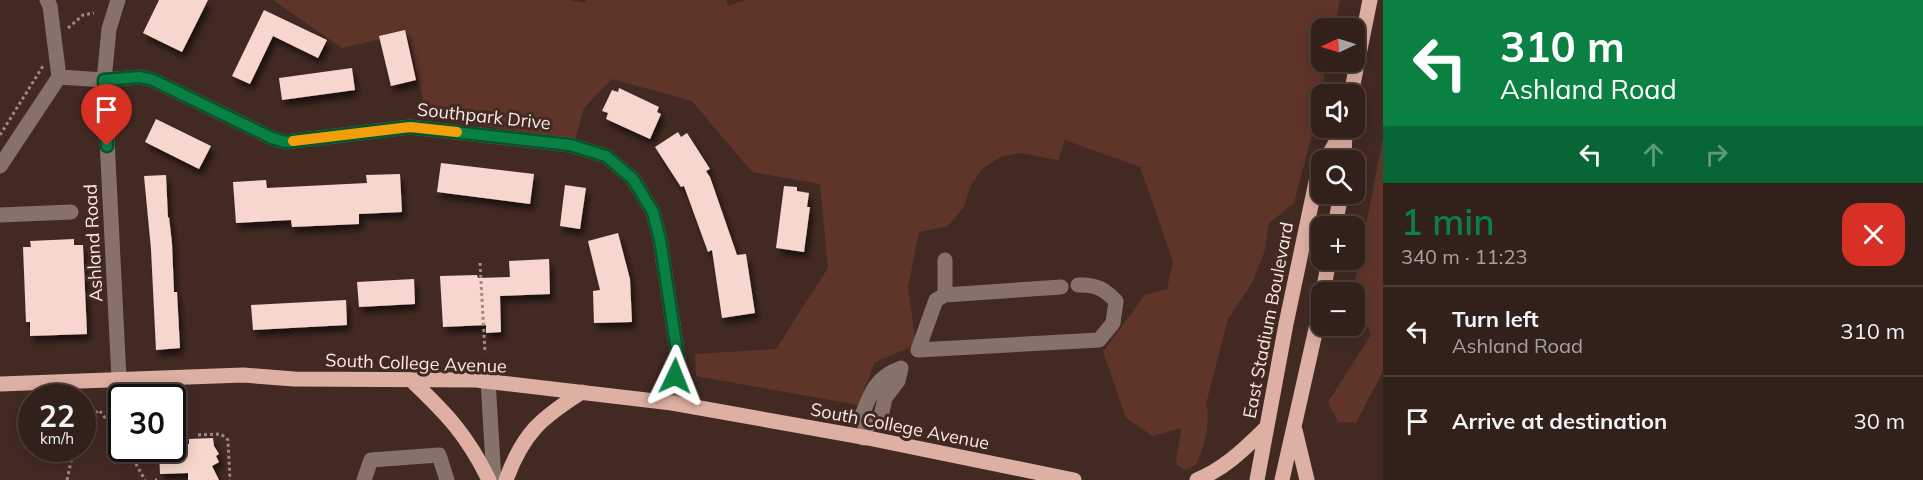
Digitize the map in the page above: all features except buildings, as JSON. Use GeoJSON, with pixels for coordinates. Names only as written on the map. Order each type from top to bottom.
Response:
{"type":"FeatureCollection","features":[{"type":"Feature","properties":{"kind":"main road"},"geometry":{"type":"LineString","coordinates":[[1353,84],[1370,0]]}},
{"type":"Feature","properties":{"kind":"main road","name":"East Stadium Boulevard"},"geometry":{"type":"LineString","coordinates":[[1257,480],[1311,204]]}},
{"type":"Feature","properties":{"kind":"main road"},"geometry":{"type":"LineString","coordinates":[[1282,480],[1314,336]]}},
{"type":"Feature","properties":{"kind":"main road","name":"South College Avenue"},"geometry":{"type":"LineString","coordinates":[[0,384],[243,375],[294,380],[488,381],[672,403],[865,432],[1074,480]]}},
{"type":"Feature","properties":{"kind":"main road"},"geometry":{"type":"LineString","coordinates":[[411,380],[452,420],[477,455],[489,480]]}},
{"type":"Feature","properties":{"kind":"main road"},"geometry":{"type":"LineString","coordinates":[[506,480],[518,450],[531,432],[546,416],[582,392]]}},
{"type":"Feature","properties":{"kind":"main road"},"geometry":{"type":"LineString","coordinates":[[1294,424],[1307,480]]}},
{"type":"Feature","properties":{"kind":"main road"},"geometry":{"type":"LineString","coordinates":[[1197,480],[1212,474],[1231,461],[1267,427]]}},
{"type":"Feature","properties":{"kind":"street"},"geometry":{"type":"LineString","coordinates":[[0,166],[59,77],[50,6],[47,0]]}},
{"type":"Feature","properties":{"kind":"street","name":"Ashland Road"},"geometry":{"type":"LineString","coordinates":[[118,0],[109,29],[104,80],[119,378]]}},
{"type":"Feature","properties":{"kind":"street","name":"Southpark Drive"},"geometry":{"type":"LineString","coordinates":[[59,77],[104,80],[140,77],[153,80],[272,138],[285,142],[410,127],[570,145],[606,156],[633,179],[653,212],[660,240],[678,357],[672,403]]}},
{"type":"Feature","properties":{"kind":"street"},"geometry":{"type":"LineString","coordinates":[[0,215],[71,212]]}},
{"type":"Feature","properties":{"kind":"street"},"geometry":{"type":"LineString","coordinates":[[945,260],[945,295]]}},
{"type":"Feature","properties":{"kind":"street"},"geometry":{"type":"LineString","coordinates":[[918,350],[1099,340],[1113,323],[1116,301],[1102,287],[1078,285]]}},
{"type":"Feature","properties":{"kind":"street"},"geometry":{"type":"LineString","coordinates":[[865,432],[880,416],[885,398],[897,381],[901,368],[918,350],[936,300],[945,295],[1061,287]]}},
{"type":"Feature","properties":{"kind":"street"},"geometry":{"type":"LineString","coordinates":[[488,381],[494,480]]}},
{"type":"Feature","properties":{"kind":"street"},"geometry":{"type":"LineString","coordinates":[[364,480],[371,460],[439,454],[447,480]]}},
{"type":"Feature","properties":{"kind":"path"},"geometry":{"type":"LineString","coordinates":[[480,263],[484,353]]}},
{"type":"Feature","properties":{"kind":"path"},"geometry":{"type":"LineString","coordinates":[[96,413],[99,410],[108,422]]}},
{"type":"Feature","properties":{"kind":"path"},"geometry":{"type":"LineString","coordinates":[[198,435],[221,434],[228,440],[230,480]]}},
{"type":"Feature","properties":{"kind":"path"},"geometry":{"type":"LineString","coordinates":[[67,480],[71,462]]}},
{"type":"Feature","properties":{"kind":"path"},"geometry":{"type":"LineString","coordinates":[[135,462],[145,480]]}},
{"type":"Feature","properties":{"kind":"shaded area"},"geometry":{"type":"Polygon","coordinates":[[[273,0],[569,0],[585,3],[586,0],[726,0],[728,6],[745,0],[1340,0],[1336,18],[1311,18],[1311,72],[1325,72],[1323,84],[1311,84],[1311,138],[1294,203],[1269,223],[1265,250],[1253,281],[1228,319],[1206,404],[1208,419],[1204,443],[1196,465],[1186,470],[1177,465],[1181,428],[1153,436],[1126,418],[1103,352],[1145,295],[1167,289],[1173,261],[1140,167],[1065,140],[1058,160],[1020,153],[1000,157],[982,169],[970,187],[964,207],[948,226],[919,232],[908,288],[916,345],[875,362],[858,405],[696,376],[695,354],[776,349],[828,268],[820,184],[752,172],[692,101],[612,79],[584,108],[575,140],[427,117],[407,33],[342,48],[273,0]]]}},
{"type":"Feature","properties":{"kind":"shaded area"},"geometry":{"type":"Polygon","coordinates":[[[1383,138],[1383,371],[1356,423],[1338,422],[1328,402],[1371,335],[1365,321],[1365,282],[1355,282],[1357,270],[1365,270],[1365,230],[1383,138]]]}},
{"type":"Feature","properties":{"kind":"slow traffic"},"geometry":{"type":"LineString","coordinates":[[293,141],[410,127],[457,132]]}},
{"type":"Feature","properties":{"kind":"route"},"geometry":{"type":"LineString","coordinates":[[107,146],[104,80],[140,77],[153,80],[272,138],[285,142],[410,127],[570,145],[606,156],[633,179],[653,212],[660,240],[678,357],[675,376]]}}]}
